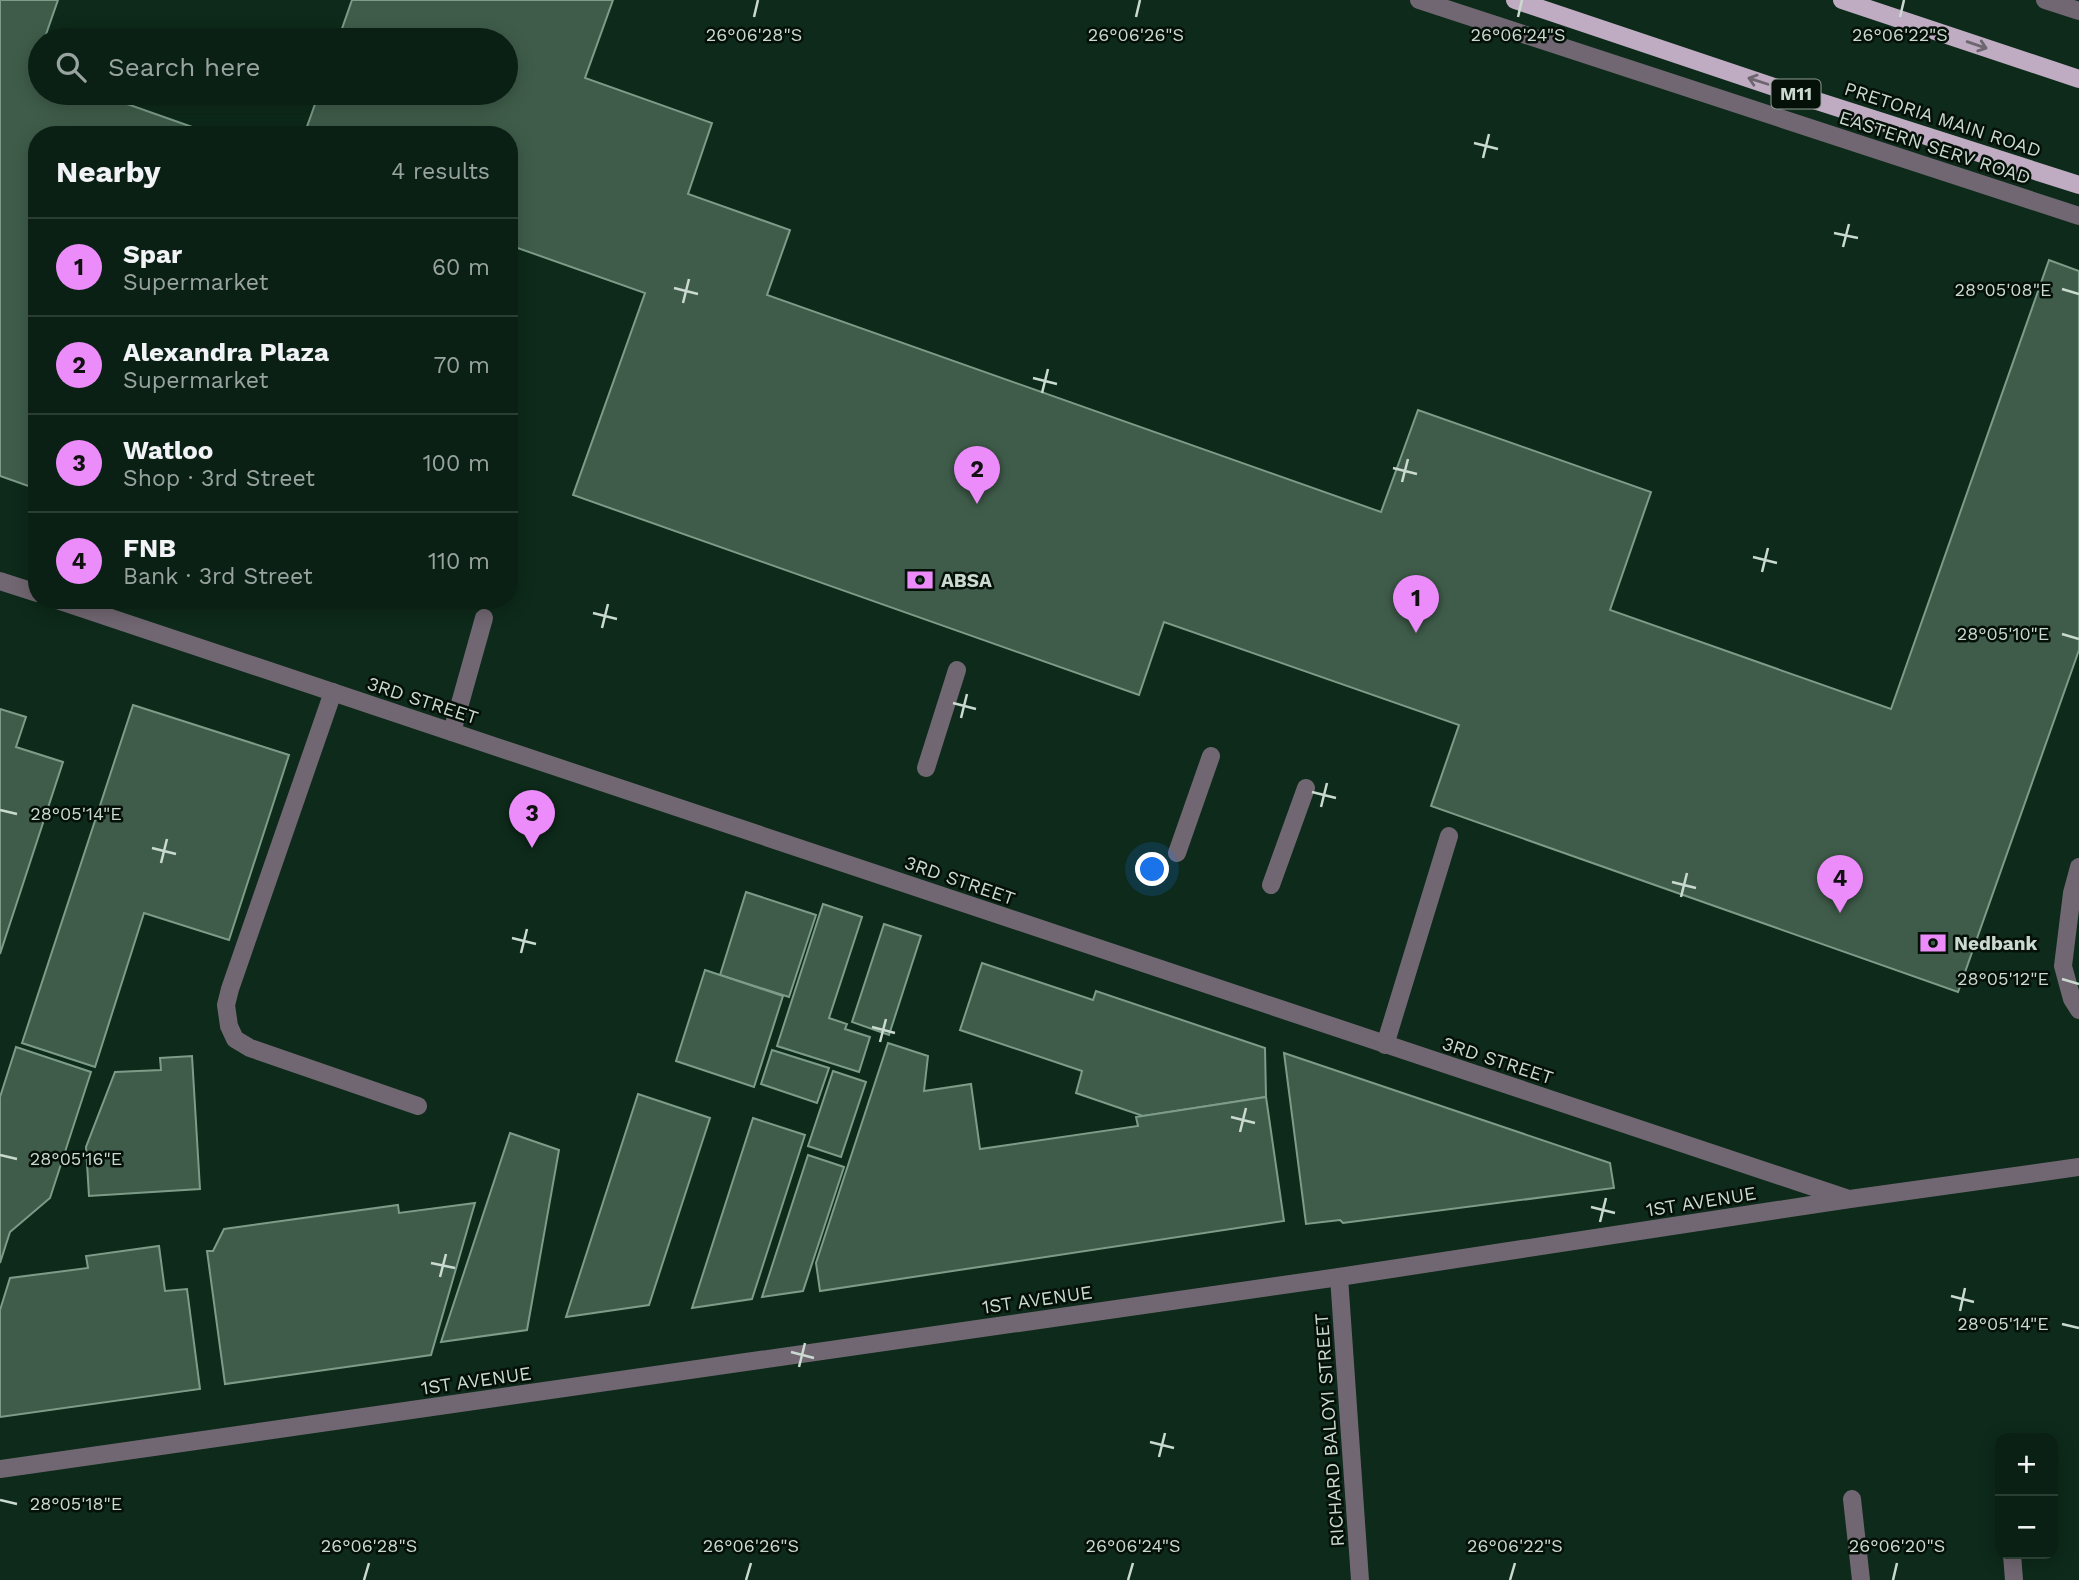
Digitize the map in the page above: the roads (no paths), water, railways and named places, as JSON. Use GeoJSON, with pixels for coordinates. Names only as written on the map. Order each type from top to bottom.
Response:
{"type":"FeatureCollection","features":[{"type":"Feature","properties":{"kind":"main road","name":"PRETORIA MAIN ROAD"},"geometry":{"type":"LineString","coordinates":[[1514,0],[2079,185]]}},
{"type":"Feature","properties":{"kind":"main road"},"geometry":{"type":"LineString","coordinates":[[1842,0],[2079,79]]}},
{"type":"Feature","properties":{"kind":"street","name":"EASTERN SERV ROAD"},"geometry":{"type":"LineString","coordinates":[[1419,0],[2079,216]]}},
{"type":"Feature","properties":{"kind":"street"},"geometry":{"type":"LineString","coordinates":[[2045,0],[2079,11]]}},
{"type":"Feature","properties":{"kind":"street"},"geometry":{"type":"LineString","coordinates":[[0,581],[28,590]]}},
{"type":"Feature","properties":{"kind":"street","name":"3RD STREET"},"geometry":{"type":"LineString","coordinates":[[84,609],[1850,1199]]}},
{"type":"Feature","properties":{"kind":"street"},"geometry":{"type":"LineString","coordinates":[[452,732],[484,618]]}},
{"type":"Feature","properties":{"kind":"street"},"geometry":{"type":"LineString","coordinates":[[926,768],[957,670]]}},
{"type":"Feature","properties":{"kind":"street"},"geometry":{"type":"LineString","coordinates":[[333,692],[230,989],[226,1005],[229,1026],[235,1039],[250,1048],[418,1106]]}},
{"type":"Feature","properties":{"kind":"street"},"geometry":{"type":"LineString","coordinates":[[1177,853],[1211,756]]}},
{"type":"Feature","properties":{"kind":"street"},"geometry":{"type":"LineString","coordinates":[[1271,885],[1306,788]]}},
{"type":"Feature","properties":{"kind":"street"},"geometry":{"type":"LineString","coordinates":[[1385,1045],[1449,836]]}},
{"type":"Feature","properties":{"kind":"street"},"geometry":{"type":"LineString","coordinates":[[2079,867],[2072,893],[2063,965],[2072,999],[2079,1010]]}},
{"type":"Feature","properties":{"kind":"street","name":"1ST AVENUE"},"geometry":{"type":"LineString","coordinates":[[0,1469],[1339,1277],[2079,1167]]}},
{"type":"Feature","properties":{"kind":"street","name":"RICHARD BALOYI STREET"},"geometry":{"type":"LineString","coordinates":[[1339,1277],[1360,1580]]}},
{"type":"Feature","properties":{"kind":"street"},"geometry":{"type":"LineString","coordinates":[[1852,1499],[1861,1580]]}},
{"type":"Feature","properties":{"kind":"street"},"geometry":{"type":"LineString","coordinates":[[2012,1559],[2014,1580]]}},
{"type":"Feature","properties":{"kind":"place","name":"Alexandra Plaza"},"geometry":{"type":"Point","coordinates":[977,504]}},
{"type":"Feature","properties":{"kind":"place","name":"ABSA"},"geometry":{"type":"Point","coordinates":[920,580]}},
{"type":"Feature","properties":{"kind":"place","name":"Spar"},"geometry":{"type":"Point","coordinates":[1416,633]}},
{"type":"Feature","properties":{"kind":"place","name":"Watloo"},"geometry":{"type":"Point","coordinates":[532,848]}},
{"type":"Feature","properties":{"kind":"place","name":"FNB"},"geometry":{"type":"Point","coordinates":[1840,913]}},
{"type":"Feature","properties":{"kind":"place","name":"Nedbank"},"geometry":{"type":"Point","coordinates":[1933,943]}}]}
